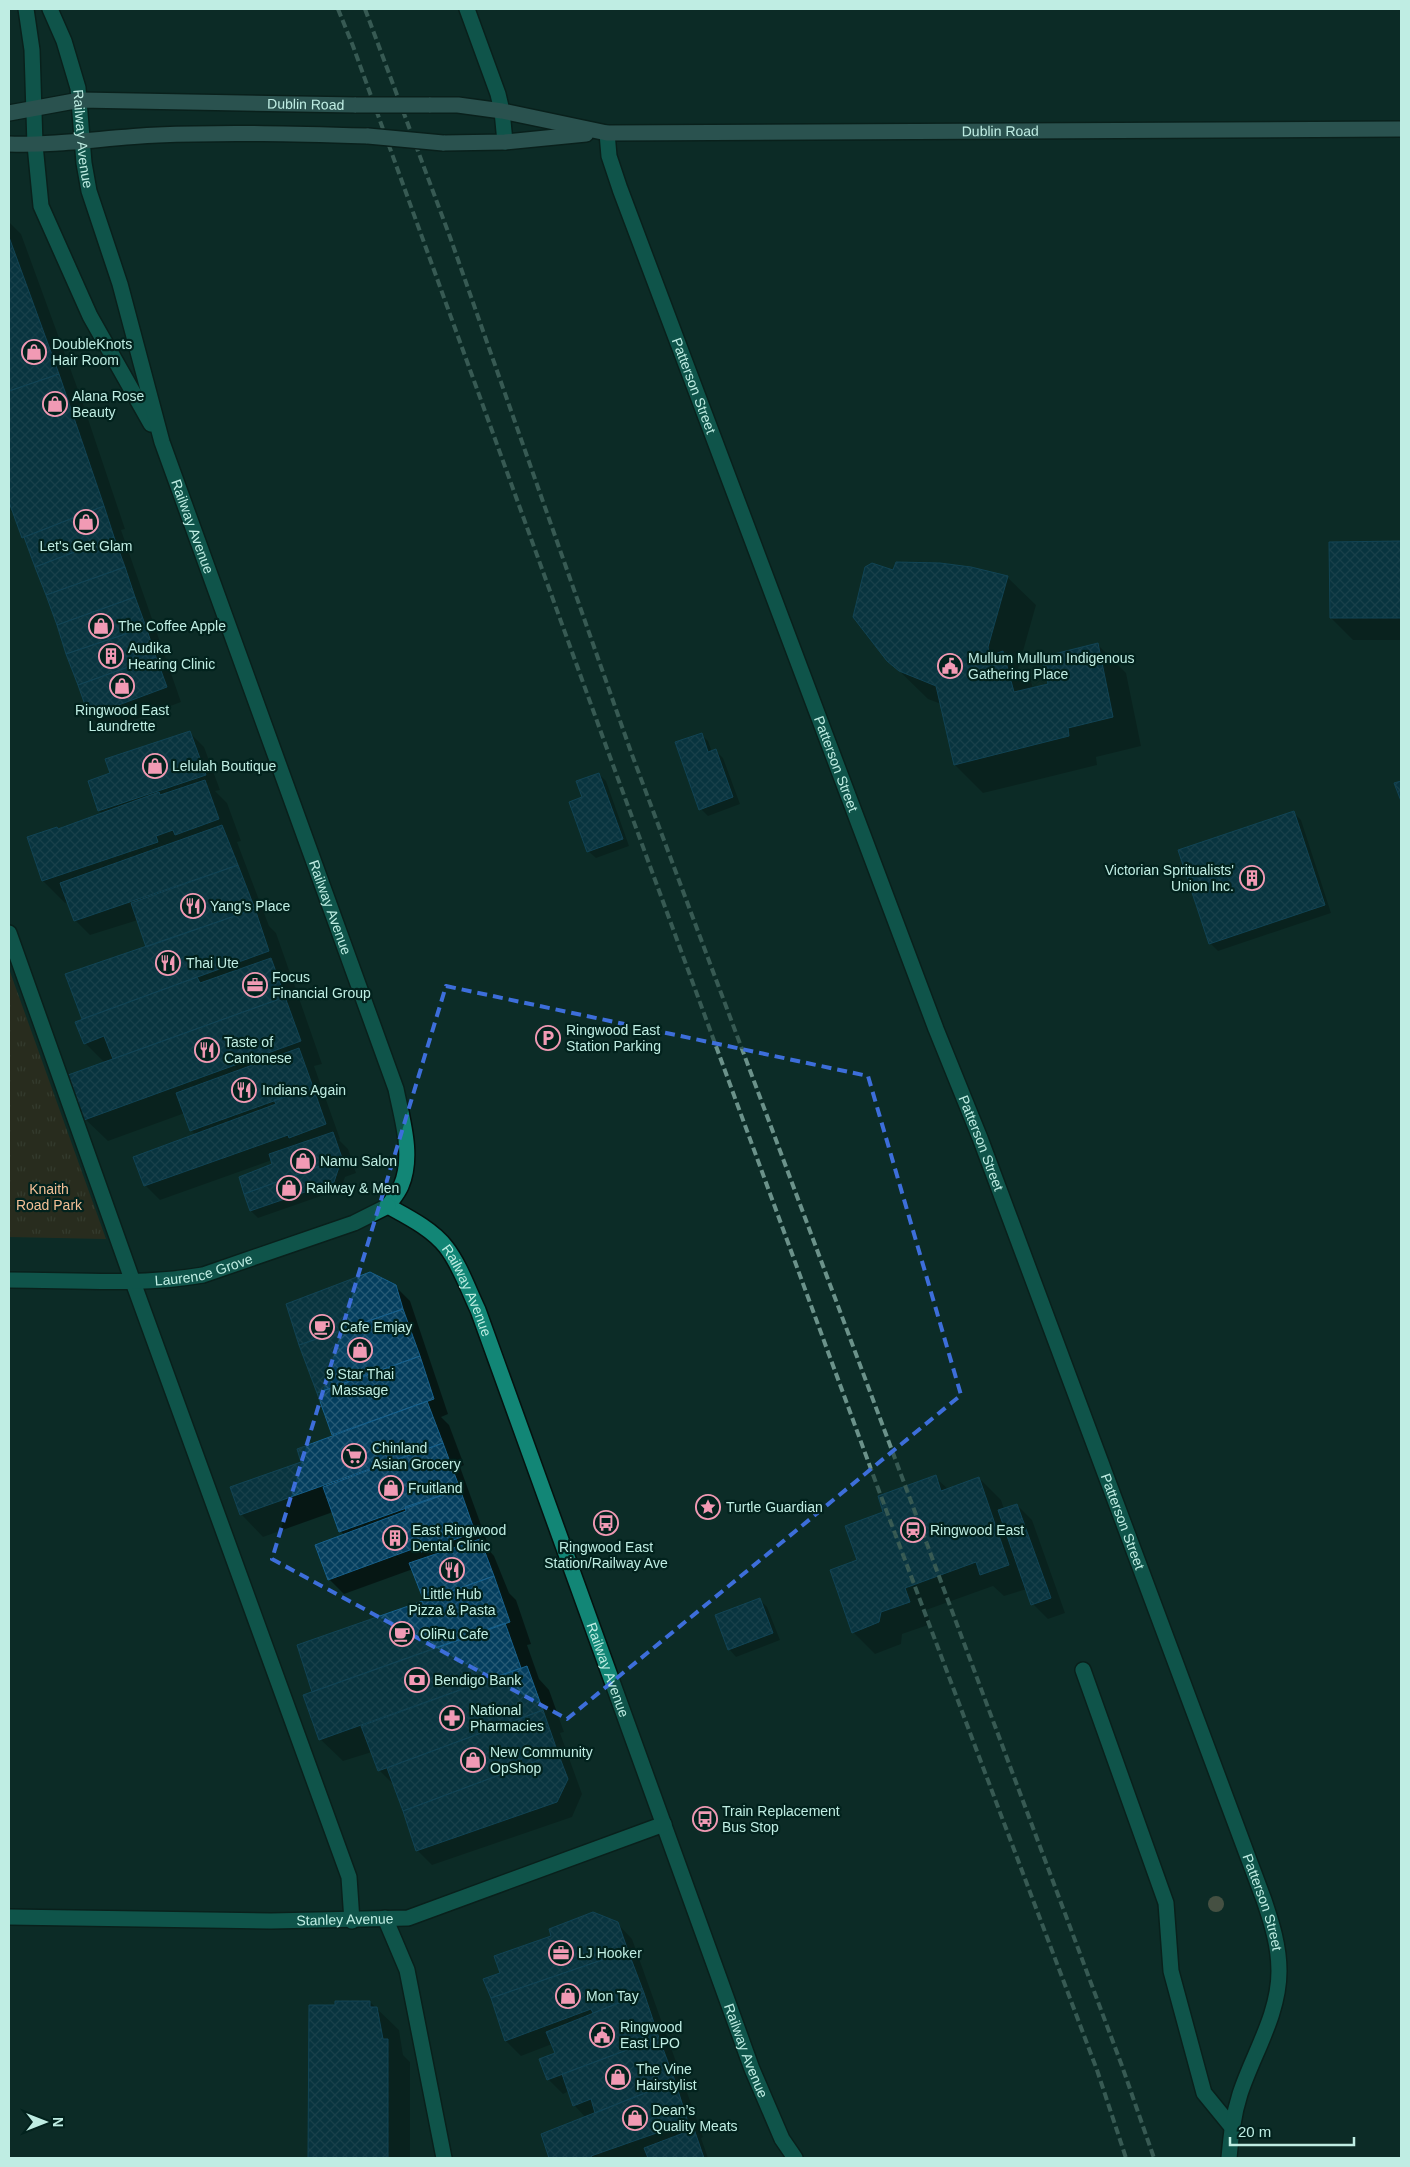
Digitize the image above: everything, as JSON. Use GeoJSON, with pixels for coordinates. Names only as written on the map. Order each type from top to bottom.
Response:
{"type":"FeatureCollection","features":[{"type":"Feature","properties":{"kind":"main road","name":"Dublin Road"},"geometry":{"type":"LineString","coordinates":[[9,112],[80,100],[458,105],[502,111],[603,132]]}},
{"type":"Feature","properties":{"kind":"main road","name":"Dublin Road"},"geometry":{"type":"LineString","coordinates":[[9,144],[35,145],[169,134],[239,133],[368,136],[443,143],[505,142],[603,132],[1401,129]]}},
{"type":"Feature","properties":{"kind":"street"},"geometry":{"type":"LineString","coordinates":[[26,9],[32,50],[33,108]]}},
{"type":"Feature","properties":{"kind":"street","name":"Railway Avenue"},"geometry":{"type":"LineString","coordinates":[[50,9],[64,41],[78,88],[82,141],[89,191],[120,284],[162,442],[396,1089],[405,1129],[406,1159],[401,1186],[388,1206],[418,1224],[446,1247],[478,1310],[752,2069],[782,2139],[795,2158]]}},
{"type":"Feature","properties":{"kind":"street"},"geometry":{"type":"LineString","coordinates":[[467,9],[498,94],[502,111],[505,142]]}},
{"type":"Feature","properties":{"kind":"street","name":"Railway Avenue"},"geometry":{"type":"LineString","coordinates":[[33,108],[41,206],[90,316],[162,442]]}},
{"type":"Feature","properties":{"kind":"street","name":"Patterson Street"},"geometry":{"type":"LineString","coordinates":[[603,132],[624,199],[936,1029],[983,1147],[1081,1408],[1277,1940],[1279,1972],[1275,2005],[1240,2094],[1231,2126],[1229,2158]]}},
{"type":"Feature","properties":{"kind":"street"},"geometry":{"type":"LineString","coordinates":[[9,933],[133,1282],[349,1877],[352,1921]]}},
{"type":"Feature","properties":{"kind":"street","name":"Laurence Grove"},"geometry":{"type":"LineString","coordinates":[[9,1280],[133,1282],[177,1280],[203,1275],[354,1223],[388,1206]]}},
{"type":"Feature","properties":{"kind":"street"},"geometry":{"type":"LineString","coordinates":[[1083,1670],[1166,1903],[1171,1971],[1204,2093],[1231,2126]]}},
{"type":"Feature","properties":{"kind":"street","name":"Stanley Avenue"},"geometry":{"type":"LineString","coordinates":[[9,1917],[352,1921],[408,1918],[664,1824]]}},
{"type":"Feature","properties":{"kind":"street"},"geometry":{"type":"LineString","coordinates":[[385,1918],[407,1970],[444,2158]]}},
{"type":"Feature","properties":{"kind":"highlighted area"},"geometry":{"type":"Polygon","coordinates":[[[446,986],[868,1076],[961,1395],[567,1719],[272,1559],[446,986]]]}},
{"type":"Feature","properties":{"kind":"green space","name":"Knaith Road Park"},"geometry":{"type":"Polygon","coordinates":[[[9,969],[106,1239],[9,1237],[9,969]]]}},
{"type":"Feature","properties":{"kind":"building"},"geometry":{"type":"Polygon","coordinates":[[[9,237],[59,374],[9,391],[9,237]]]}},
{"type":"Feature","properties":{"kind":"building"},"geometry":{"type":"Polygon","coordinates":[[[59,374],[104,506],[22,538],[9,502],[9,391],[59,374]]]}},
{"type":"Feature","properties":{"kind":"building","name":"Let's Get Glam"},"geometry":{"type":"Polygon","coordinates":[[[104,506],[114,537],[35,567],[24,537],[104,506]]]}},
{"type":"Feature","properties":{"kind":"building"},"geometry":{"type":"Polygon","coordinates":[[[114,537],[125,567],[46,595],[35,567],[114,537]]]}},
{"type":"Feature","properties":{"kind":"building"},"geometry":{"type":"Polygon","coordinates":[[[1401,541],[1401,618],[1330,618],[1329,542],[1401,541]]]}},
{"type":"Feature","properties":{"kind":"building","name":"Mullum Mullum Indigenous Gathering Place"},"geometry":{"type":"Polygon","coordinates":[[[896,562],[940,563],[971,567],[1008,576],[988,647],[990,656],[1003,651],[1014,692],[1048,684],[1042,657],[1098,643],[1113,717],[1068,728],[1069,736],[954,765],[936,686],[899,671],[887,661],[853,617],[865,567],[872,563],[893,570],[896,562]]]}},
{"type":"Feature","properties":{"kind":"building"},"geometry":{"type":"Polygon","coordinates":[[[125,567],[135,597],[57,625],[46,595],[125,567]]]}},
{"type":"Feature","properties":{"kind":"building","name":"The Coffee Apple"},"geometry":{"type":"Polygon","coordinates":[[[135,597],[146,627],[66,654],[57,625],[135,597]]]}},
{"type":"Feature","properties":{"kind":"building","name":"Audika Hearing Clinic"},"geometry":{"type":"Polygon","coordinates":[[[146,627],[156,657],[78,685],[66,654],[146,627]]]}},
{"type":"Feature","properties":{"kind":"building","name":"Ringwood East Laundrette"},"geometry":{"type":"Polygon","coordinates":[[[156,657],[167,687],[89,716],[78,685],[156,657]]]}},
{"type":"Feature","properties":{"kind":"building","name":"Lelulah Boutique"},"geometry":{"type":"Polygon","coordinates":[[[190,731],[206,775],[98,811],[88,781],[110,773],[105,759],[190,731]]]}},
{"type":"Feature","properties":{"kind":"building"},"geometry":{"type":"Polygon","coordinates":[[[702,733],[708,752],[716,749],[733,797],[699,810],[675,742],[702,733]]]}},
{"type":"Feature","properties":{"kind":"building"},"geometry":{"type":"Polygon","coordinates":[[[599,773],[623,839],[587,852],[569,802],[582,797],[576,781],[599,773]]]}},
{"type":"Feature","properties":{"kind":"building"},"geometry":{"type":"Polygon","coordinates":[[[205,780],[219,819],[175,835],[173,830],[156,836],[158,842],[42,881],[27,837],[57,827],[58,829],[159,792],[160,795],[205,780]]]}},
{"type":"Feature","properties":{"kind":"building"},"geometry":{"type":"Polygon","coordinates":[[[1401,781],[1401,801],[1394,783],[1401,781]]]}},
{"type":"Feature","properties":{"kind":"building","name":"Victorian Spritualists' Union Inc."},"geometry":{"type":"Polygon","coordinates":[[[1294,811],[1325,905],[1209,944],[1178,850],[1294,811]]]}},
{"type":"Feature","properties":{"kind":"building"},"geometry":{"type":"Polygon","coordinates":[[[222,825],[238,865],[74,921],[60,883],[222,825]]]}},
{"type":"Feature","properties":{"kind":"building","name":"Yang's Place"},"geometry":{"type":"Polygon","coordinates":[[[238,865],[255,909],[146,947],[131,903],[238,865]]]}},
{"type":"Feature","properties":{"kind":"building","name":"Thai Ute"},"geometry":{"type":"Polygon","coordinates":[[[255,909],[269,951],[82,1019],[65,974],[255,909]]]}},
{"type":"Feature","properties":{"kind":"building"},"geometry":{"type":"Polygon","coordinates":[[[271,958],[285,997],[113,1059],[104,1036],[84,1044],[75,1022],[197,977],[200,983],[271,958]]]}},
{"type":"Feature","properties":{"kind":"building","name":"Taste of Cantonese"},"geometry":{"type":"Polygon","coordinates":[[[285,997],[301,1041],[84,1120],[68,1075],[285,997]]]}},
{"type":"Feature","properties":{"kind":"building","name":"Indians Again"},"geometry":{"type":"Polygon","coordinates":[[[299,1048],[313,1087],[190,1131],[176,1093],[299,1048]]]}},
{"type":"Feature","properties":{"kind":"building"},"geometry":{"type":"Polygon","coordinates":[[[313,1087],[326,1124],[289,1138],[288,1135],[144,1186],[133,1157],[276,1104],[274,1100],[313,1087]]]}},
{"type":"Feature","properties":{"kind":"building","name":"Namu Salon"},"geometry":{"type":"Polygon","coordinates":[[[333,1132],[342,1158],[244,1194],[239,1177],[272,1164],[269,1154],[333,1132]]]}},
{"type":"Feature","properties":{"kind":"building","name":"Railway & Men"},"geometry":{"type":"Polygon","coordinates":[[[342,1158],[334,1182],[250,1211],[244,1194],[342,1158]]]}},
{"type":"Feature","properties":{"kind":"building","name":"Cafe Emjay"},"geometry":{"type":"Polygon","coordinates":[[[370,1272],[396,1285],[403,1309],[299,1345],[286,1304],[370,1272]]]}},
{"type":"Feature","properties":{"kind":"building","name":"9 Star Thai Massage"},"geometry":{"type":"Polygon","coordinates":[[[403,1309],[420,1356],[317,1393],[299,1345],[403,1309]]]}},
{"type":"Feature","properties":{"kind":"building"},"geometry":{"type":"Polygon","coordinates":[[[420,1356],[434,1399],[332,1435],[317,1393],[420,1356]]]}},
{"type":"Feature","properties":{"kind":"building","name":"Chinland Asian Grocery"},"geometry":{"type":"Polygon","coordinates":[[[427,1401],[443,1443],[240,1515],[230,1487],[301,1462],[297,1449],[427,1401]]]}},
{"type":"Feature","properties":{"kind":"building","name":"Fruitland"},"geometry":{"type":"Polygon","coordinates":[[[443,1443],[460,1489],[339,1532],[323,1487],[443,1443]]]}},
{"type":"Feature","properties":{"kind":"building"},"geometry":{"type":"Polygon","coordinates":[[[936,1475],[941,1491],[979,1477],[1009,1565],[980,1575],[976,1562],[905,1588],[910,1602],[881,1612],[879,1622],[852,1633],[830,1570],[857,1560],[845,1526],[883,1512],[878,1496],[936,1475]]]}},
{"type":"Feature","properties":{"kind":"building","name":"East Ringwood Dental Clinic"},"geometry":{"type":"Polygon","coordinates":[[[460,1489],[475,1532],[421,1552],[418,1547],[328,1580],[315,1545],[406,1511],[405,1507],[460,1489]]]}},
{"type":"Feature","properties":{"kind":"building"},"geometry":{"type":"Polygon","coordinates":[[[1017,1504],[1051,1598],[1031,1605],[998,1510],[1017,1504]]]}},
{"type":"Feature","properties":{"kind":"building","name":"Little Hub Pizza & Pasta"},"geometry":{"type":"Polygon","coordinates":[[[480,1539],[494,1576],[424,1601],[409,1563],[480,1539]]]}},
{"type":"Feature","properties":{"kind":"building","name":"OliRu Cafe"},"geometry":{"type":"Polygon","coordinates":[[[494,1576],[510,1622],[312,1692],[297,1645],[494,1576]]]}},
{"type":"Feature","properties":{"kind":"building"},"geometry":{"type":"Polygon","coordinates":[[[760,1598],[773,1633],[728,1650],[715,1615],[760,1598]]]}},
{"type":"Feature","properties":{"kind":"building","name":"Bendigo Bank"},"geometry":{"type":"Polygon","coordinates":[[[505,1623],[521,1668],[319,1740],[303,1695],[505,1623]]]}},
{"type":"Feature","properties":{"kind":"building","name":"National Pharmacies"},"geometry":{"type":"Polygon","coordinates":[[[527,1666],[543,1710],[378,1771],[361,1726],[527,1666]]]}},
{"type":"Feature","properties":{"kind":"building","name":"New Community OpShop"},"geometry":{"type":"Polygon","coordinates":[[[543,1710],[558,1753],[403,1811],[387,1768],[543,1710]]]}},
{"type":"Feature","properties":{"kind":"building"},"geometry":{"type":"Polygon","coordinates":[[[558,1753],[568,1779],[557,1802],[416,1851],[403,1811],[558,1753]]]}},
{"type":"Feature","properties":{"kind":"building","name":"LJ Hooker"},"geometry":{"type":"Polygon","coordinates":[[[593,1912],[618,1922],[628,1951],[491,1998],[483,1979],[500,1973],[494,1956],[551,1936],[549,1929],[593,1912]]]}},
{"type":"Feature","properties":{"kind":"building","name":"Mon Tay"},"geometry":{"type":"Polygon","coordinates":[[[628,1951],[644,1993],[593,2013],[591,2009],[505,2041],[491,1998],[628,1951]]]}},
{"type":"Feature","properties":{"kind":"building","name":"Ringwood East LPO"},"geometry":{"type":"Polygon","coordinates":[[[644,1993],[659,2038],[547,2080],[539,2059],[555,2053],[546,2032],[644,1993]]]}},
{"type":"Feature","properties":{"kind":"building"},"geometry":{"type":"Polygon","coordinates":[[[335,2001],[370,2001],[370,2007],[377,2007],[383,2039],[388,2039],[388,2158],[308,2158],[309,2005],[335,2005],[335,2001]]]}},
{"type":"Feature","properties":{"kind":"building","name":"The Vine Hairstylist"},"geometry":{"type":"Polygon","coordinates":[[[659,2038],[675,2081],[595,2113],[591,2099],[573,2106],[562,2074],[659,2038]]]}},
{"type":"Feature","properties":{"kind":"building","name":"Dean’s Quality Meats"},"geometry":{"type":"Polygon","coordinates":[[[675,2081],[688,2122],[591,2156],[592,2158],[549,2158],[541,2134],[675,2081]]]}},
{"type":"Feature","properties":{"kind":"building"},"geometry":{"type":"Polygon","coordinates":[[[694,2129],[704,2158],[648,2158],[644,2148],[694,2129]]]}},
{"type":"Feature","properties":{"kind":"railway"},"geometry":{"type":"LineString","coordinates":[[338,9],[879,1491],[1097,2070],[1126,2158]]}},
{"type":"Feature","properties":{"kind":"railway"},"geometry":{"type":"LineString","coordinates":[[365,9],[450,237],[631,752],[1122,2066],[1154,2158]]}},
{"type":"Feature","properties":{"kind":"place","name":"DoubleKnots Hair Room"},"geometry":{"type":"Point","coordinates":[34,352]}},
{"type":"Feature","properties":{"kind":"place","name":"Alana Rose Beauty"},"geometry":{"type":"Point","coordinates":[55,404]}},
{"type":"Feature","properties":{"kind":"place","name":"Let's Get Glam"},"geometry":{"type":"Point","coordinates":[86,522]}},
{"type":"Feature","properties":{"kind":"place","name":"The Coffee Apple"},"geometry":{"type":"Point","coordinates":[101,626]}},
{"type":"Feature","properties":{"kind":"place","name":"Audika Hearing Clinic"},"geometry":{"type":"Point","coordinates":[111,656]}},
{"type":"Feature","properties":{"kind":"place","name":"Mullum Mullum Indigenous Gathering Place"},"geometry":{"type":"Point","coordinates":[950,666]}},
{"type":"Feature","properties":{"kind":"place","name":"Ringwood East Laundrette"},"geometry":{"type":"Point","coordinates":[122,686]}},
{"type":"Feature","properties":{"kind":"place","name":"Lelulah Boutique"},"geometry":{"type":"Point","coordinates":[155,766]}},
{"type":"Feature","properties":{"kind":"place","name":"Victorian Spritualists' Union Inc."},"geometry":{"type":"Point","coordinates":[1252,878]}},
{"type":"Feature","properties":{"kind":"place","name":"Yang's Place"},"geometry":{"type":"Point","coordinates":[193,906]}},
{"type":"Feature","properties":{"kind":"place","name":"Thai Ute"},"geometry":{"type":"Point","coordinates":[168,963]}},
{"type":"Feature","properties":{"kind":"place","name":"Focus Financial Group"},"geometry":{"type":"Point","coordinates":[255,985]}},
{"type":"Feature","properties":{"kind":"place","name":"Ringwood East Station Parking"},"geometry":{"type":"Point","coordinates":[548,1038]}},
{"type":"Feature","properties":{"kind":"place","name":"Taste of Cantonese"},"geometry":{"type":"Point","coordinates":[207,1050]}},
{"type":"Feature","properties":{"kind":"place","name":"Indians Again"},"geometry":{"type":"Point","coordinates":[244,1090]}},
{"type":"Feature","properties":{"kind":"place","name":"Namu Salon"},"geometry":{"type":"Point","coordinates":[303,1161]}},
{"type":"Feature","properties":{"kind":"place","name":"Railway & Men"},"geometry":{"type":"Point","coordinates":[289,1188]}},
{"type":"Feature","properties":{"kind":"place","name":"Cafe Emjay"},"geometry":{"type":"Point","coordinates":[322,1327]}},
{"type":"Feature","properties":{"kind":"place","name":"9 Star Thai Massage"},"geometry":{"type":"Point","coordinates":[360,1350]}},
{"type":"Feature","properties":{"kind":"place","name":"Chinland Asian Grocery"},"geometry":{"type":"Point","coordinates":[354,1456]}},
{"type":"Feature","properties":{"kind":"place","name":"Fruitland"},"geometry":{"type":"Point","coordinates":[391,1488]}},
{"type":"Feature","properties":{"kind":"place","name":"Turtle Guardian"},"geometry":{"type":"Point","coordinates":[708,1507]}},
{"type":"Feature","properties":{"kind":"place","name":"Ringwood East Station/Railway Ave"},"geometry":{"type":"Point","coordinates":[606,1523]}},
{"type":"Feature","properties":{"kind":"place","name":"Ringwood East"},"geometry":{"type":"Point","coordinates":[913,1530]}},
{"type":"Feature","properties":{"kind":"place","name":"East Ringwood Dental Clinic"},"geometry":{"type":"Point","coordinates":[395,1538]}},
{"type":"Feature","properties":{"kind":"place","name":"Little Hub Pizza & Pasta"},"geometry":{"type":"Point","coordinates":[452,1570]}},
{"type":"Feature","properties":{"kind":"place","name":"OliRu Cafe"},"geometry":{"type":"Point","coordinates":[402,1634]}},
{"type":"Feature","properties":{"kind":"place","name":"Bendigo Bank"},"geometry":{"type":"Point","coordinates":[417,1680]}},
{"type":"Feature","properties":{"kind":"place","name":"National Pharmacies"},"geometry":{"type":"Point","coordinates":[452,1718]}},
{"type":"Feature","properties":{"kind":"place","name":"New Community OpShop"},"geometry":{"type":"Point","coordinates":[473,1760]}},
{"type":"Feature","properties":{"kind":"place","name":"Train Replacement Bus Stop"},"geometry":{"type":"Point","coordinates":[705,1819]}},
{"type":"Feature","properties":{"kind":"place","name":"LJ Hooker"},"geometry":{"type":"Point","coordinates":[561,1953]}},
{"type":"Feature","properties":{"kind":"place","name":"Mon Tay"},"geometry":{"type":"Point","coordinates":[568,1996]}},
{"type":"Feature","properties":{"kind":"place","name":"Ringwood East LPO"},"geometry":{"type":"Point","coordinates":[602,2035]}},
{"type":"Feature","properties":{"kind":"place","name":"The Vine Hairstylist"},"geometry":{"type":"Point","coordinates":[618,2077]}},
{"type":"Feature","properties":{"kind":"place","name":"Dean’s Quality Meats"},"geometry":{"type":"Point","coordinates":[635,2118]}}]}
